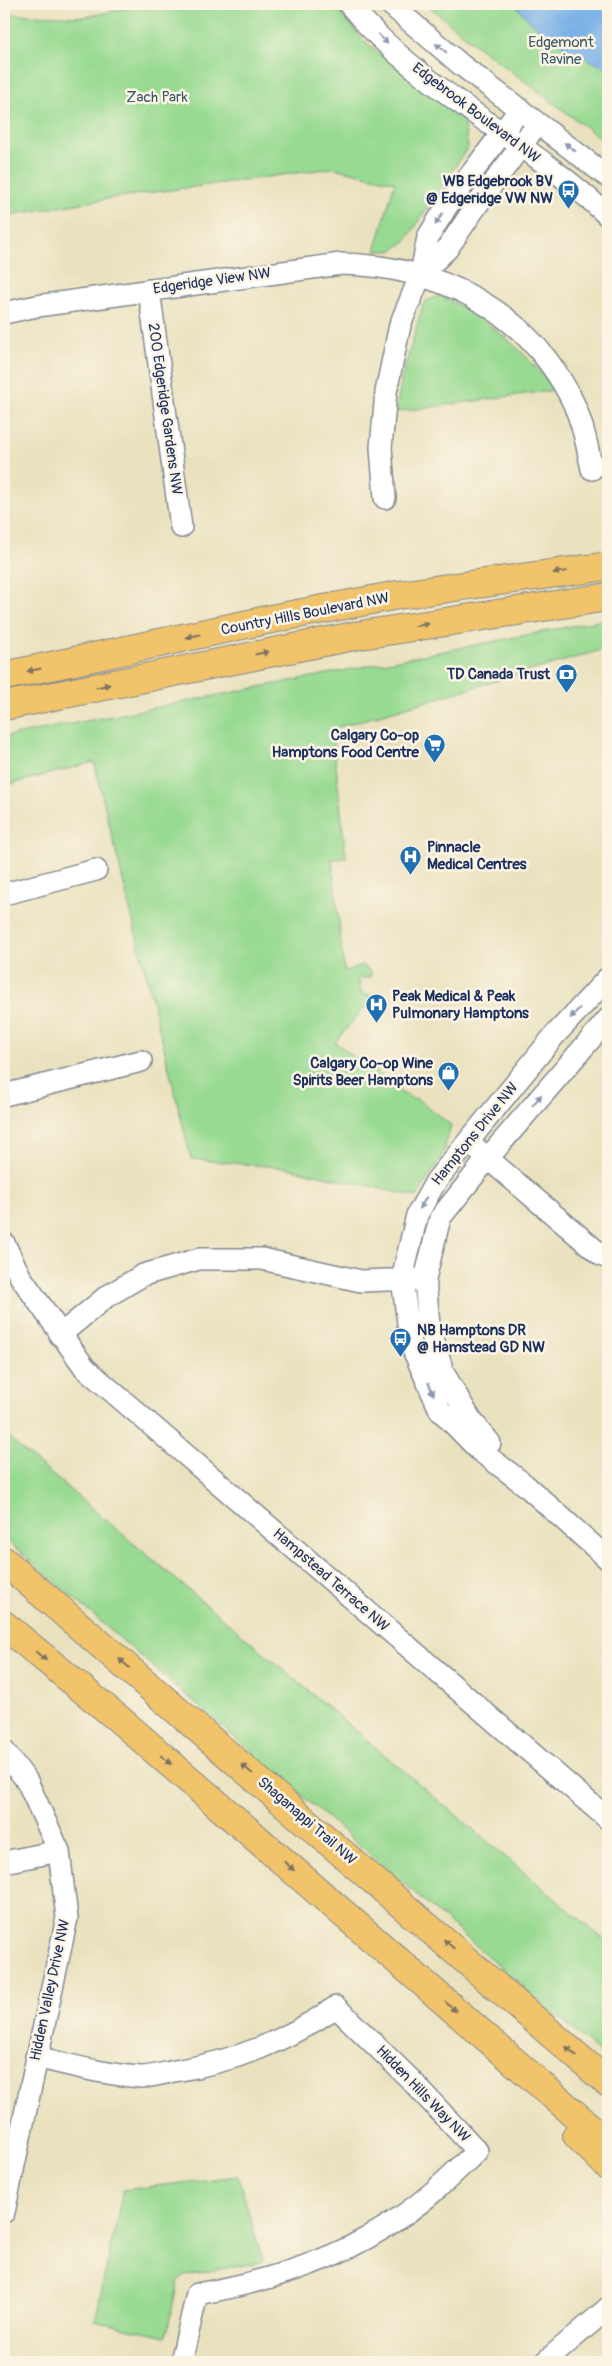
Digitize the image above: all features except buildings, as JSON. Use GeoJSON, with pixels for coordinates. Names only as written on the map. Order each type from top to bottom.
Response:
{"type":"FeatureCollection","features":[{"type":"Feature","properties":{"kind":"main road","name":"Country Hills Boulevard NW"},"geometry":{"type":"LineString","coordinates":[[4,676],[276,618],[398,596],[608,566]]}},
{"type":"Feature","properties":{"kind":"main road","name":"Country Hills Boulevard NW"},"geometry":{"type":"LineString","coordinates":[[4,706],[354,636],[608,596]]}},
{"type":"Feature","properties":{"kind":"main road","name":"Shaganappi Trail NW"},"geometry":{"type":"LineString","coordinates":[[4,1561],[608,2083]]}},
{"type":"Feature","properties":{"kind":"main road"},"geometry":{"type":"LineString","coordinates":[[4,1624],[120,1720],[608,2143]]}},
{"type":"Feature","properties":{"kind":"main road"},"geometry":{"type":"LineString","coordinates":[[536,2081],[549,2108],[608,2166]]}},
{"type":"Feature","properties":{"kind":"street","name":"Edgebrook Boulevard NW"},"geometry":{"type":"LineString","coordinates":[[350,4],[397,54],[521,146],[608,216]]}},
{"type":"Feature","properties":{"kind":"street","name":"Edgebrook Boulevard NW"},"geometry":{"type":"LineString","coordinates":[[390,4],[453,58],[608,177]]}},
{"type":"Feature","properties":{"kind":"street"},"geometry":{"type":"LineString","coordinates":[[385,498],[381,448],[386,392],[400,325],[420,274],[428,237],[447,206],[520,109]]}},
{"type":"Feature","properties":{"kind":"street"},"geometry":{"type":"LineString","coordinates":[[420,274],[447,249],[538,123]]}},
{"type":"Feature","properties":{"kind":"street","name":"Edgeridge View NW"},"geometry":{"type":"LineString","coordinates":[[4,313],[149,290],[341,264],[387,266],[420,274],[469,294],[488,305],[510,321],[542,353],[571,398],[583,429],[592,469]]}},
{"type":"Feature","properties":{"kind":"street","name":"200 Edgeridge Gardens NW"},"geometry":{"type":"LineString","coordinates":[[149,290],[181,527]]}},
{"type":"Feature","properties":{"kind":"street"},"geometry":{"type":"LineString","coordinates":[[4,894],[96,870]]}},
{"type":"Feature","properties":{"kind":"street","name":"Hamptons Drive NW"},"geometry":{"type":"LineString","coordinates":[[608,978],[554,1036],[436,1181],[417,1215],[402,1280],[411,1345],[440,1410],[479,1450],[524,1484],[608,1559]]}},
{"type":"Feature","properties":{"kind":"street","name":"Hamptons Drive NW"},"geometry":{"type":"LineString","coordinates":[[524,1484],[471,1420],[443,1372],[429,1325],[425,1279],[440,1218],[488,1158],[608,1019]]}},
{"type":"Feature","properties":{"kind":"street"},"geometry":{"type":"LineString","coordinates":[[4,1095],[141,1061]]}},
{"type":"Feature","properties":{"kind":"street"},"geometry":{"type":"LineString","coordinates":[[468,1142],[601,1255],[608,1258]]}},
{"type":"Feature","properties":{"kind":"street","name":"Hampstead Terrace NW"},"geometry":{"type":"LineString","coordinates":[[4,1243],[20,1276],[85,1368],[608,1820]]}},
{"type":"Feature","properties":{"kind":"street"},"geometry":{"type":"LineString","coordinates":[[60,1335],[106,1298],[143,1275],[200,1259],[262,1259],[361,1281],[425,1279]]}},
{"type":"Feature","properties":{"kind":"street","name":"Hidden Valley Drive NW"},"geometry":{"type":"LineString","coordinates":[[4,1751],[27,1781],[59,1851],[67,1918],[4,2212]]}},
{"type":"Feature","properties":{"kind":"street"},"geometry":{"type":"LineString","coordinates":[[4,1862],[59,1851]]}},
{"type":"Feature","properties":{"kind":"street","name":"Hidden Hills Way NW"},"geometry":{"type":"LineString","coordinates":[[36,2057],[90,2069],[142,2077],[249,2054],[306,2027],[336,2007],[409,2078],[477,2151],[444,2183],[399,2219],[354,2246],[307,2266],[223,2289],[197,2294],[180,2362]]}},
{"type":"Feature","properties":{"kind":"street"},"geometry":{"type":"LineString","coordinates":[[545,2362],[608,2308]]}},
{"type":"Feature","properties":{"kind":"green space","name":"Zach Park"},"geometry":{"type":"Polygon","coordinates":[[[147,4],[333,4],[363,40],[463,119],[468,147],[405,242],[391,251],[375,251],[395,182],[333,168],[119,197],[4,216],[4,14],[85,17],[147,4]]]}},
{"type":"Feature","properties":{"kind":"green space","name":"Edgemont Ravine"},"geometry":{"type":"Polygon","coordinates":[[[426,4],[608,4],[608,144],[475,44],[426,4]]]}},
{"type":"Feature","properties":{"kind":"green space"},"geometry":{"type":"Polygon","coordinates":[[[440,296],[473,314],[503,336],[530,361],[554,390],[396,412],[402,377],[423,305],[427,300],[440,296]]]}},
{"type":"Feature","properties":{"kind":"green space"},"geometry":{"type":"Polygon","coordinates":[[[608,619],[608,648],[332,729],[346,858],[332,859],[344,970],[350,970],[362,965],[372,973],[370,977],[359,979],[361,994],[374,997],[335,1042],[357,1059],[359,1057],[404,1095],[406,1094],[414,1100],[416,1098],[451,1125],[442,1156],[417,1197],[288,1168],[191,1159],[94,762],[4,786],[4,737],[608,619]]]}},
{"type":"Feature","properties":{"kind":"green space"},"geometry":{"type":"Polygon","coordinates":[[[4,1427],[13,1442],[608,1943],[608,2060],[4,1538],[4,1427]]]}},
{"type":"Feature","properties":{"kind":"green space"},"geometry":{"type":"Polygon","coordinates":[[[238,2176],[263,2262],[185,2275],[178,2281],[166,2337],[95,2321],[123,2190],[238,2176]]]}},
{"type":"Feature","properties":{"kind":"water"},"geometry":{"type":"Polygon","coordinates":[[[515,4],[608,4],[608,69],[557,42],[534,25],[515,4]]]}},
{"type":"Feature","properties":{"kind":"place","name":"WB Edgebrook BV @ Edgeridge VW NW"},"geometry":{"type":"Point","coordinates":[569,209]}},
{"type":"Feature","properties":{"kind":"place","name":"TD Canada Trust"},"geometry":{"type":"Point","coordinates":[566,693]}},
{"type":"Feature","properties":{"kind":"place","name":"Calgary Co-op Hamptons Food Centre"},"geometry":{"type":"Point","coordinates":[435,763]}},
{"type":"Feature","properties":{"kind":"place","name":"Pinnacle Medical Centres"},"geometry":{"type":"Point","coordinates":[411,875]}},
{"type":"Feature","properties":{"kind":"place","name":"Peak Medical & Peak Pulmonary Hamptons"},"geometry":{"type":"Point","coordinates":[376,1024]}},
{"type":"Feature","properties":{"kind":"place","name":"Calgary Co-op Wine Spirits Beer Hamptons"},"geometry":{"type":"Point","coordinates":[449,1091]}},
{"type":"Feature","properties":{"kind":"place","name":"NB Hamptons DR @ Hamstead GD NW"},"geometry":{"type":"Point","coordinates":[401,1358]}}]}
